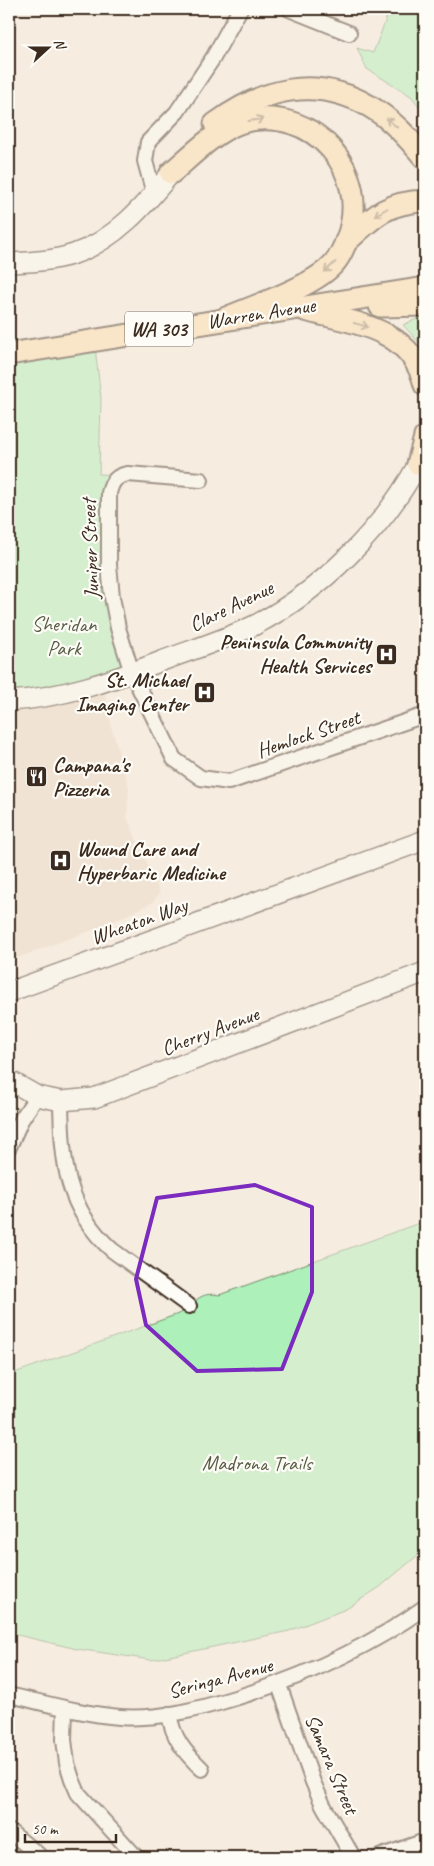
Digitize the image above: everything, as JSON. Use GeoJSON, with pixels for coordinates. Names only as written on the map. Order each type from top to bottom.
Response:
{"type":"FeatureCollection","features":[{"type":"Feature","properties":{"kind":"main road"},"geometry":{"type":"LineString","coordinates":[[171,173],[194,144],[231,112],[258,98],[291,90],[316,90],[338,93],[369,106],[398,128],[425,158]]}},
{"type":"Feature","properties":{"kind":"main road"},"geometry":{"type":"LineString","coordinates":[[171,173],[228,128],[242,122],[260,119],[290,122],[320,138],[332,148],[343,163],[353,194],[353,215],[346,242],[335,263],[306,284],[224,319]]}},
{"type":"Feature","properties":{"kind":"main road"},"geometry":{"type":"LineString","coordinates":[[346,242],[379,212],[403,203],[425,201]]}},
{"type":"Feature","properties":{"kind":"main road","name":"Warren Avenue"},"geometry":{"type":"LineString","coordinates":[[9,354],[425,288]]}},
{"type":"Feature","properties":{"kind":"main road"},"geometry":{"type":"LineString","coordinates":[[297,308],[425,305]]}},
{"type":"Feature","properties":{"kind":"main road"},"geometry":{"type":"LineString","coordinates":[[297,308],[382,332],[394,338],[412,356],[422,373],[425,385]]}},
{"type":"Feature","properties":{"kind":"main road"},"geometry":{"type":"LineString","coordinates":[[422,456],[425,437]]}},
{"type":"Feature","properties":{"kind":"street"},"geometry":{"type":"LineString","coordinates":[[154,194],[145,161],[148,142],[177,112],[213,58],[240,9]]}},
{"type":"Feature","properties":{"kind":"street"},"geometry":{"type":"LineString","coordinates":[[289,9],[349,33]]}},
{"type":"Feature","properties":{"kind":"street"},"geometry":{"type":"LineString","coordinates":[[9,263],[52,260],[82,250],[117,230],[154,194],[171,173]]}},
{"type":"Feature","properties":{"kind":"street","name":"Clare Avenue"},"geometry":{"type":"LineString","coordinates":[[9,701],[68,692],[132,673],[256,624],[289,604],[324,577],[360,544],[397,498],[422,456]]}},
{"type":"Feature","properties":{"kind":"street","name":"Juniper Street"},"geometry":{"type":"LineString","coordinates":[[201,480],[128,474],[119,475],[111,482],[109,493],[109,565],[112,597],[118,628],[132,673],[174,759],[201,778]]}},
{"type":"Feature","properties":{"kind":"street","name":"Hemlock Street"},"geometry":{"type":"LineString","coordinates":[[201,778],[229,782],[425,715]]}},
{"type":"Feature","properties":{"kind":"street","name":"Wheaton Way"},"geometry":{"type":"LineString","coordinates":[[9,992],[425,840]]}},
{"type":"Feature","properties":{"kind":"street","name":"Cherry Avenue"},"geometry":{"type":"LineString","coordinates":[[9,1080],[37,1096],[61,1101],[94,1098],[120,1090],[425,972]]}},
{"type":"Feature","properties":{"kind":"street"},"geometry":{"type":"LineString","coordinates":[[9,1147],[21,1120],[37,1096]]}},
{"type":"Feature","properties":{"kind":"street"},"geometry":{"type":"LineString","coordinates":[[61,1101],[62,1141],[66,1170],[72,1194],[84,1218],[102,1241],[112,1250],[189,1306]]}},
{"type":"Feature","properties":{"kind":"street","name":"Seringa Avenue"},"geometry":{"type":"LineString","coordinates":[[9,1694],[65,1708],[119,1717],[169,1714],[201,1708],[278,1685],[345,1656],[407,1621],[425,1607]]}},
{"type":"Feature","properties":{"kind":"street","name":"Samara Street"},"geometry":{"type":"LineString","coordinates":[[278,1685],[323,1805],[353,1857]]}},
{"type":"Feature","properties":{"kind":"street"},"geometry":{"type":"LineString","coordinates":[[65,1708],[64,1740],[67,1763],[78,1793],[136,1857]]}},
{"type":"Feature","properties":{"kind":"street"},"geometry":{"type":"LineString","coordinates":[[169,1714],[174,1736],[185,1753],[202,1769]]}},
{"type":"Feature","properties":{"kind":"street"},"geometry":{"type":"LineString","coordinates":[[9,1831],[41,1857]]}},
{"type":"Feature","properties":{"kind":"street"},"geometry":{"type":"LineString","coordinates":[[379,1857],[425,1841]]}},
{"type":"Feature","properties":{"kind":"highlighted area"},"geometry":{"type":"Polygon","coordinates":[[[255,1185],[312,1207],[312,1292],[282,1369],[197,1371],[146,1325],[136,1279],[157,1198],[255,1185]]]}},
{"type":"Feature","properties":{"kind":"shaded area"},"geometry":{"type":"Polygon","coordinates":[[[105,692],[112,729],[129,787],[127,817],[160,893],[152,903],[106,925],[9,961],[9,708],[105,692]]]}},
{"type":"Feature","properties":{"kind":"green space"},"geometry":{"type":"Polygon","coordinates":[[[390,9],[425,9],[425,113],[411,96],[367,69],[357,48],[373,53],[390,9]]]}},
{"type":"Feature","properties":{"kind":"green space"},"geometry":{"type":"Polygon","coordinates":[[[425,317],[425,349],[403,325],[425,317]]]}},
{"type":"Feature","properties":{"kind":"green space","name":"Sheridan Park"},"geometry":{"type":"Polygon","coordinates":[[[94,339],[101,398],[99,474],[119,475],[111,482],[109,565],[132,673],[9,701],[9,354],[94,339]]]}},
{"type":"Feature","properties":{"kind":"green space","name":"Madrona Trails"},"geometry":{"type":"Polygon","coordinates":[[[425,1221],[425,1549],[380,1587],[346,1609],[289,1631],[151,1660],[77,1649],[9,1633],[9,1375],[181,1313],[202,1296],[219,1295],[425,1221]]]}},
{"type":"Feature","properties":{"kind":"place","name":"Peninsula Community Health Services"},"geometry":{"type":"Point","coordinates":[387,654]}},
{"type":"Feature","properties":{"kind":"place","name":"St. Michael Imaging Center"},"geometry":{"type":"Point","coordinates":[204,692]}},
{"type":"Feature","properties":{"kind":"place","name":"Campana's Pizzeria"},"geometry":{"type":"Point","coordinates":[37,777]}},
{"type":"Feature","properties":{"kind":"place","name":"Wound Care and Hyperbaric Medicine"},"geometry":{"type":"Point","coordinates":[61,861]}}]}
